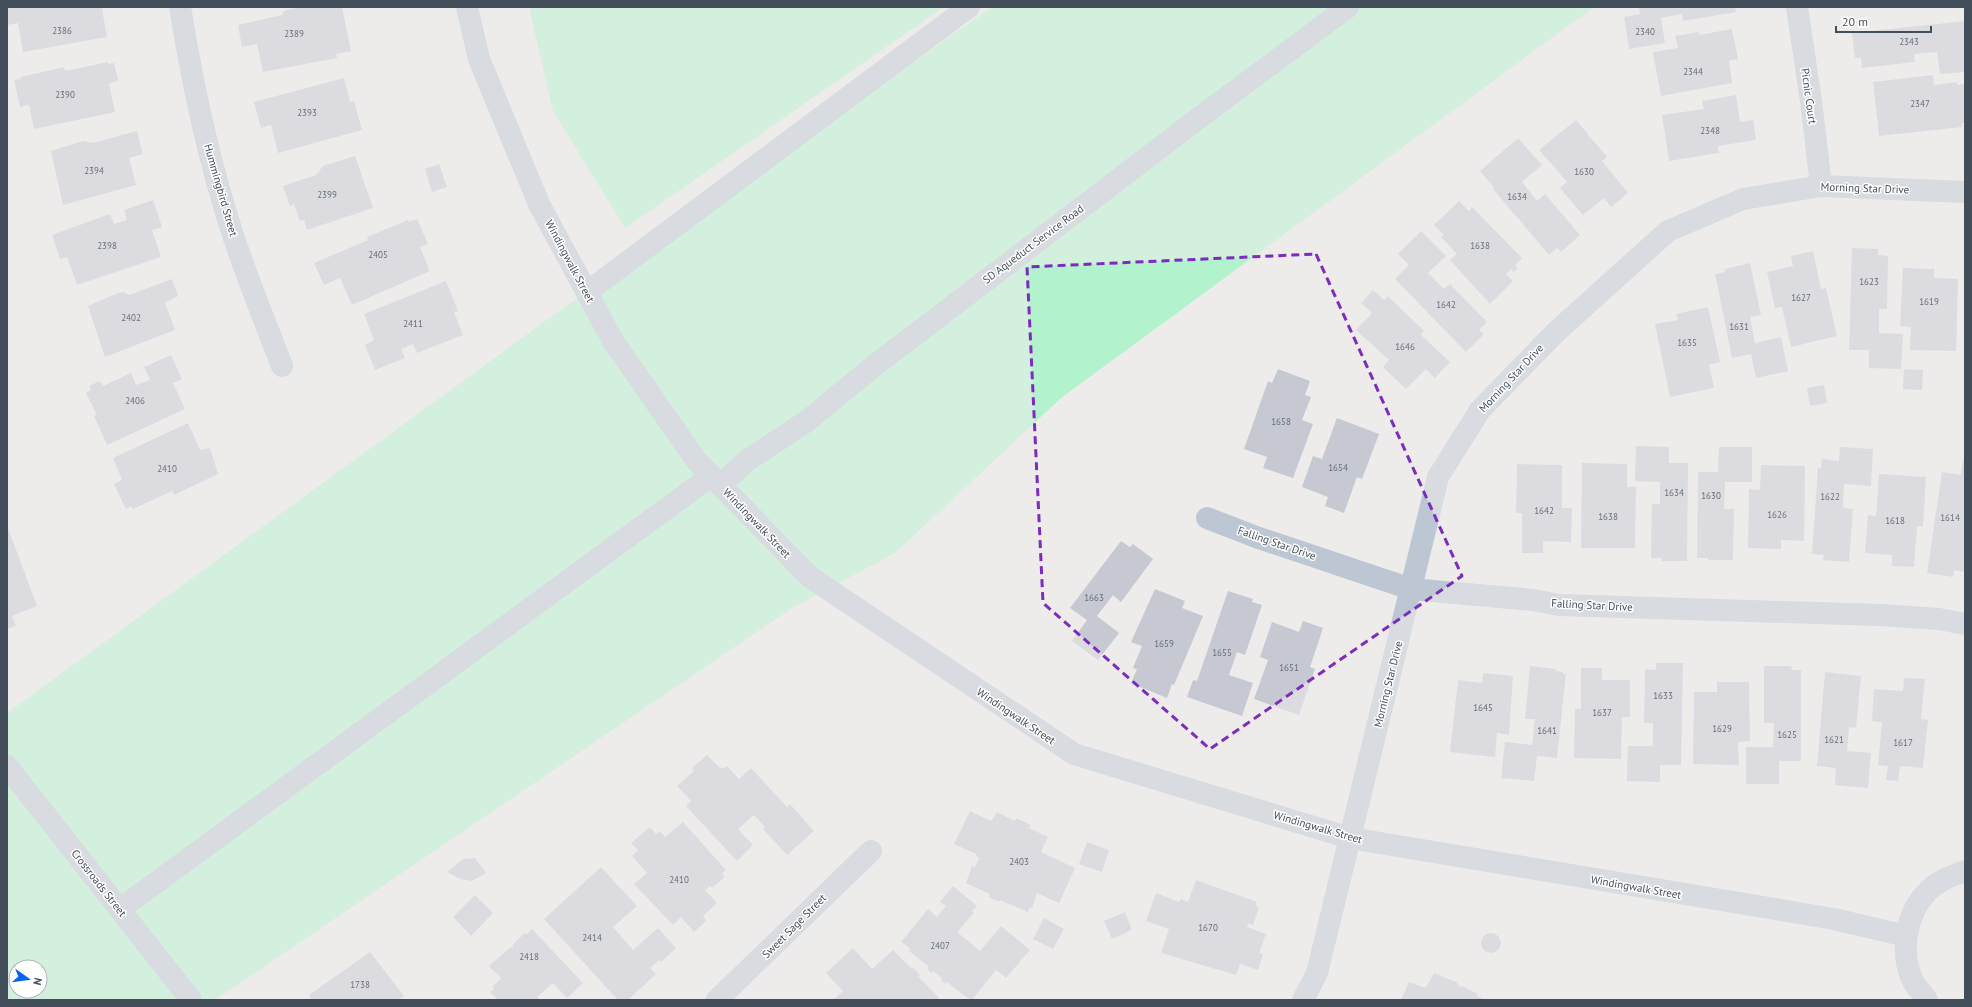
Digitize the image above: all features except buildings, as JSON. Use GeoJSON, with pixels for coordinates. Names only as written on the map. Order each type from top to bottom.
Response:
{"type":"FeatureCollection","features":[{"type":"Feature","properties":{"kind":"street","name":"Hummingbird Street"},"geometry":{"type":"LineString","coordinates":[[180,7],[190,67],[226,214],[282,366]]}},
{"type":"Feature","properties":{"kind":"street","name":"Windingwalk Street"},"geometry":{"type":"LineString","coordinates":[[468,7],[479,59],[539,204],[613,341],[696,460],[810,577],[1074,754],[1350,838],[1834,919],[1906,936]]}},
{"type":"Feature","properties":{"kind":"street"},"geometry":{"type":"LineString","coordinates":[[587,292],[969,7]]}},
{"type":"Feature","properties":{"kind":"street","name":"SD Aqueduct Service Road"},"geometry":{"type":"LineString","coordinates":[[120,909],[716,480],[807,421],[874,366],[1195,120],[1348,7]]}},
{"type":"Feature","properties":{"kind":"street","name":"Picnic Court"},"geometry":{"type":"LineString","coordinates":[[1797,7],[1811,101],[1821,186]]}},
{"type":"Feature","properties":{"kind":"street","name":"Morning Star Drive"},"geometry":{"type":"LineString","coordinates":[[1303,1000],[1317,973],[1438,477],[1480,410],[1556,332],[1668,231],[1743,199],[1821,186],[1965,192]]}},
{"type":"Feature","properties":{"kind":"street","name":"Falling Star Drive"},"geometry":{"type":"LineString","coordinates":[[1207,518],[1256,537],[1411,589],[1533,600],[1559,605],[1887,615],[1939,619],[1965,624]]}},
{"type":"Feature","properties":{"kind":"street","name":"Crossroads Street"},"geometry":{"type":"LineString","coordinates":[[7,766],[191,1000]]}},
{"type":"Feature","properties":{"kind":"street","name":"Sweet Sage Street"},"geometry":{"type":"LineString","coordinates":[[727,997],[871,851]]}},
{"type":"Feature","properties":{"kind":"street"},"geometry":{"type":"LineString","coordinates":[[1927,1000],[1914,982],[1906,960],[1906,936],[1913,912],[1927,892],[1947,877],[1965,871]]}},
{"type":"Feature","properties":{"kind":"highlighted area"},"geometry":{"type":"Polygon","coordinates":[[[1316,254],[1462,576],[1210,749],[1043,603],[1027,267],[1316,254]]]}},
{"type":"Feature","properties":{"kind":"green space"},"geometry":{"type":"Polygon","coordinates":[[[529,7],[944,7],[625,228],[553,111],[529,7]]]}},
{"type":"Feature","properties":{"kind":"green space"},"geometry":{"type":"Polygon","coordinates":[[[992,7],[1594,7],[1061,398],[895,553],[792,608],[215,1000],[7,1000],[7,713],[559,311],[992,7]]]}}]}
